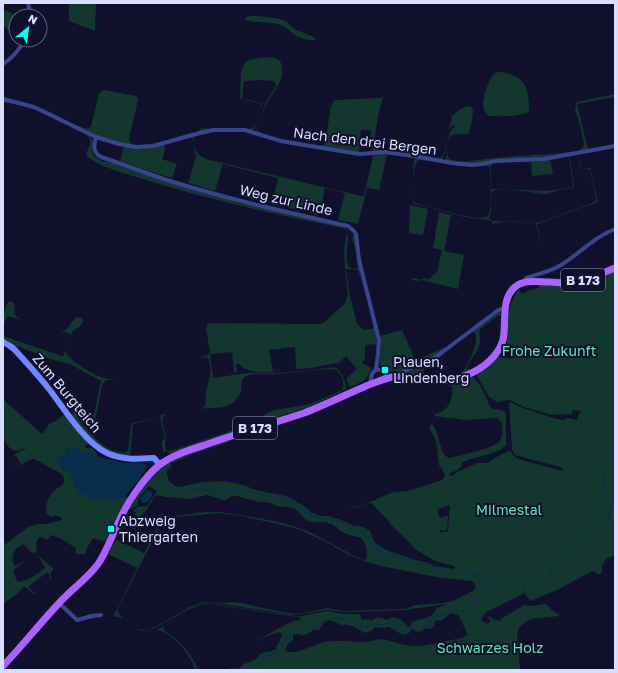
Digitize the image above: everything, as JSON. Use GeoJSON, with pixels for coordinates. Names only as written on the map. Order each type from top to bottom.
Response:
{"type":"FeatureCollection","features":[{"type":"Feature","properties":{"kind":"main road","name":"B 173"},"geometry":{"type":"LineString","coordinates":[[3,666],[59,603],[86,578],[97,565],[125,510],[146,479],[160,465],[183,452],[304,413],[370,384],[388,378],[401,376],[431,381],[449,380],[465,376],[478,369],[492,358],[500,347],[504,336],[508,298],[514,288],[525,282],[572,282],[615,268]]}},
{"type":"Feature","properties":{"kind":"street"},"geometry":{"type":"LineString","coordinates":[[3,64],[10,60],[20,48]]}},
{"type":"Feature","properties":{"kind":"street","name":"Nach den drei Bergen"},"geometry":{"type":"LineString","coordinates":[[3,99],[34,107],[96,137],[127,146],[153,146],[213,130],[245,130],[281,141],[347,152],[360,154],[385,152],[471,165],[496,161],[544,159],[615,146]]}},
{"type":"Feature","properties":{"kind":"street","name":"Weg zur Linde"},"geometry":{"type":"LineString","coordinates":[[96,137],[94,151],[101,157],[168,180],[228,198],[348,226],[352,229],[356,234],[357,254],[379,340],[376,369],[372,374],[370,384]]}},
{"type":"Feature","properties":{"kind":"street"},"geometry":{"type":"LineString","coordinates":[[525,282],[526,278],[549,271],[560,265],[600,237],[615,229]]}},
{"type":"Feature","properties":{"kind":"street"},"geometry":{"type":"LineString","coordinates":[[401,376],[404,371],[436,357],[497,311],[506,307]]}},
{"type":"Feature","properties":{"kind":"street","name":"Zum Burgteich"},"geometry":{"type":"LineString","coordinates":[[3,342],[14,349],[49,389],[86,437],[95,446],[116,457],[130,459],[152,458],[160,465]]}},
{"type":"Feature","properties":{"kind":"street"},"geometry":{"type":"LineString","coordinates":[[376,369],[383,372],[388,378]]}},
{"type":"Feature","properties":{"kind":"street"},"geometry":{"type":"LineString","coordinates":[[59,603],[77,620],[92,616],[101,616]]}},
{"type":"Feature","properties":{"kind":"green space"},"geometry":{"type":"Polygon","coordinates":[[[69,3],[96,3],[95,31],[69,21],[69,3]]]}},
{"type":"Feature","properties":{"kind":"green space"},"geometry":{"type":"Polygon","coordinates":[[[428,3],[384,95],[379,111],[374,142],[375,148],[378,150],[424,156],[372,151],[370,141],[371,130],[361,130],[359,152],[369,152],[367,153],[345,151],[320,147],[325,143],[331,106],[335,100],[383,97],[428,3]]]}},
{"type":"Feature","properties":{"kind":"green space"},"geometry":{"type":"Polygon","coordinates":[[[3,10],[8,11],[8,30],[3,25],[3,10]]]}},
{"type":"Feature","properties":{"kind":"green space"},"geometry":{"type":"Polygon","coordinates":[[[248,16],[259,16],[286,21],[294,29],[314,37],[315,40],[307,40],[299,37],[281,25],[248,21],[245,18],[248,16]]]}},
{"type":"Feature","properties":{"kind":"green space"},"geometry":{"type":"Polygon","coordinates":[[[260,58],[274,58],[279,60],[282,66],[282,77],[266,105],[260,120],[266,102],[276,86],[274,81],[244,81],[242,99],[254,101],[262,104],[260,114],[261,105],[240,99],[243,66],[247,61],[260,58]]]}},
{"type":"Feature","properties":{"kind":"green space"},"geometry":{"type":"Polygon","coordinates":[[[501,72],[513,75],[525,85],[528,96],[528,112],[515,115],[488,116],[483,106],[485,93],[493,75],[501,72]]]}},
{"type":"Feature","properties":{"kind":"green space"},"geometry":{"type":"Polygon","coordinates":[[[104,90],[136,96],[138,99],[129,139],[133,145],[163,142],[137,146],[122,144],[93,134],[76,126],[86,129],[91,126],[99,93],[104,90]]]}},
{"type":"Feature","properties":{"kind":"green space"},"geometry":{"type":"Polygon","coordinates":[[[615,94],[615,97],[577,104],[588,149],[596,149],[545,158],[535,159],[529,157],[519,160],[495,159],[481,163],[462,164],[446,161],[450,132],[455,126],[453,125],[448,135],[452,116],[459,110],[468,106],[472,107],[473,110],[469,134],[455,134],[451,136],[448,148],[449,159],[466,161],[579,151],[583,147],[584,143],[575,111],[577,102],[615,94]]]}},
{"type":"Feature","properties":{"kind":"green space"},"geometry":{"type":"Polygon","coordinates":[[[3,97],[26,103],[43,109],[66,121],[42,109],[3,97]]]}},
{"type":"Feature","properties":{"kind":"green space"},"geometry":{"type":"Polygon","coordinates":[[[3,100],[32,108],[42,112],[21,105],[3,102],[3,100]]]}},
{"type":"Feature","properties":{"kind":"green space"},"geometry":{"type":"Polygon","coordinates":[[[260,120],[258,131],[269,137],[256,132],[260,120]]]}},
{"type":"Feature","properties":{"kind":"green space"},"geometry":{"type":"Polygon","coordinates":[[[256,124],[254,129],[249,130],[218,129],[181,136],[197,132],[202,128],[247,129],[252,128],[256,124]]]}},
{"type":"Feature","properties":{"kind":"green space"},"geometry":{"type":"Polygon","coordinates":[[[70,126],[89,135],[93,141],[93,155],[101,161],[120,164],[168,182],[222,196],[236,202],[345,227],[346,231],[343,228],[211,198],[108,168],[95,162],[86,155],[90,143],[89,138],[84,133],[70,126]]]}},
{"type":"Feature","properties":{"kind":"green space"},"geometry":{"type":"Polygon","coordinates":[[[224,130],[243,131],[278,141],[350,154],[387,154],[379,190],[367,188],[358,224],[338,220],[345,193],[325,188],[319,215],[272,204],[278,178],[223,164],[215,191],[188,183],[196,157],[192,136],[195,136],[193,141],[196,150],[198,154],[205,158],[361,196],[364,195],[372,155],[355,155],[302,147],[277,142],[245,132],[215,132],[197,135],[224,130]]]}},
{"type":"Feature","properties":{"kind":"green space"},"geometry":{"type":"Polygon","coordinates":[[[448,137],[446,151],[442,159],[434,158],[442,157],[448,137]]]}},
{"type":"Feature","properties":{"kind":"green space"},"geometry":{"type":"Polygon","coordinates":[[[164,144],[165,150],[162,159],[177,164],[172,178],[120,161],[124,147],[164,144]]]}},
{"type":"Feature","properties":{"kind":"green space"},"geometry":{"type":"Polygon","coordinates":[[[570,156],[574,187],[573,188],[543,194],[512,190],[548,191],[573,187],[570,156]]]}},
{"type":"Feature","properties":{"kind":"green space"},"geometry":{"type":"Polygon","coordinates":[[[424,159],[449,164],[491,163],[491,189],[501,189],[493,191],[491,195],[490,168],[485,165],[459,166],[419,160],[416,164],[413,183],[414,160],[424,159]]]}},
{"type":"Feature","properties":{"kind":"green space"},"geometry":{"type":"Polygon","coordinates":[[[550,159],[553,174],[532,176],[531,162],[550,159]]]}},
{"type":"Feature","properties":{"kind":"green space"},"geometry":{"type":"Polygon","coordinates":[[[590,168],[598,202],[537,224],[543,252],[536,224],[529,223],[540,222],[596,201],[590,170],[581,169],[590,168]]]}},
{"type":"Feature","properties":{"kind":"green space"},"geometry":{"type":"Polygon","coordinates":[[[412,197],[416,203],[419,204],[456,214],[483,218],[488,216],[490,212],[491,202],[491,212],[489,218],[492,221],[508,222],[495,223],[493,225],[493,223],[489,220],[464,217],[415,204],[412,197]]]}},
{"type":"Feature","properties":{"kind":"green space"},"geometry":{"type":"Polygon","coordinates":[[[410,205],[428,209],[423,235],[409,233],[410,205]]]}},
{"type":"Feature","properties":{"kind":"green space"},"geometry":{"type":"Polygon","coordinates":[[[439,212],[451,215],[444,251],[464,255],[458,289],[422,280],[423,278],[429,279],[437,272],[442,250],[433,248],[439,212]]]}},
{"type":"Feature","properties":{"kind":"green space"},"geometry":{"type":"Polygon","coordinates":[[[347,232],[348,263],[350,268],[356,269],[358,267],[357,260],[364,289],[358,270],[346,269],[350,296],[357,324],[364,330],[375,328],[377,344],[365,345],[365,358],[362,363],[371,368],[366,379],[350,388],[346,379],[357,369],[346,356],[338,364],[296,369],[295,347],[269,350],[273,371],[281,370],[271,372],[247,370],[239,364],[236,364],[237,370],[236,373],[234,373],[232,352],[210,354],[213,378],[247,373],[306,371],[334,367],[341,373],[347,389],[306,408],[169,454],[167,450],[177,449],[254,423],[269,412],[315,402],[342,390],[342,378],[337,370],[334,369],[276,374],[248,375],[243,378],[240,394],[232,403],[224,407],[200,409],[205,405],[210,376],[210,363],[208,358],[199,358],[208,355],[210,352],[206,329],[207,325],[210,323],[318,324],[323,323],[328,319],[345,303],[348,294],[344,250],[347,232]]]}},
{"type":"Feature","properties":{"kind":"green space"},"geometry":{"type":"Polygon","coordinates":[[[353,233],[355,236],[356,253],[352,240],[353,233]]]}},
{"type":"Feature","properties":{"kind":"green space"},"geometry":{"type":"Polygon","coordinates":[[[615,269],[615,556],[609,557],[605,561],[600,574],[594,571],[591,572],[557,590],[530,601],[525,593],[489,611],[486,611],[481,620],[487,624],[491,620],[488,618],[489,616],[500,621],[524,605],[532,606],[546,604],[553,611],[559,614],[559,616],[531,619],[520,626],[517,633],[520,670],[227,670],[231,668],[238,669],[244,664],[258,658],[259,655],[264,652],[269,652],[276,649],[282,636],[280,632],[269,635],[254,643],[284,626],[300,620],[301,617],[209,604],[295,616],[327,611],[358,614],[362,620],[373,620],[378,618],[388,620],[393,617],[401,620],[408,627],[413,621],[427,618],[432,615],[437,608],[447,604],[404,610],[347,612],[326,610],[293,615],[217,603],[203,603],[157,627],[148,630],[142,631],[135,628],[123,618],[113,616],[137,568],[108,554],[117,540],[144,553],[152,538],[147,536],[153,536],[161,520],[164,518],[204,512],[219,512],[274,521],[290,525],[310,532],[354,556],[366,560],[366,547],[360,537],[342,532],[332,524],[306,520],[296,509],[290,507],[277,506],[266,502],[258,502],[237,496],[232,496],[226,500],[223,500],[207,495],[190,499],[165,497],[159,495],[155,496],[145,512],[139,517],[135,514],[136,512],[133,511],[140,506],[147,506],[157,491],[149,486],[138,499],[138,505],[129,509],[151,477],[169,462],[171,466],[167,470],[167,475],[169,481],[175,486],[179,487],[204,482],[225,481],[256,490],[286,496],[304,506],[311,512],[321,516],[328,516],[341,520],[354,526],[365,528],[370,531],[374,542],[386,550],[434,566],[454,569],[454,566],[435,561],[415,549],[373,504],[370,503],[356,508],[351,508],[363,505],[393,492],[408,491],[442,480],[444,478],[445,474],[439,465],[436,441],[430,429],[430,425],[432,424],[437,432],[443,452],[449,458],[491,447],[500,441],[502,434],[502,423],[498,418],[465,420],[434,416],[435,414],[444,410],[450,403],[452,387],[448,384],[408,380],[384,382],[313,414],[190,455],[175,462],[174,464],[172,461],[179,457],[388,379],[472,376],[483,390],[491,408],[504,411],[506,415],[506,445],[498,451],[462,463],[459,469],[450,473],[450,476],[478,463],[488,463],[510,450],[518,459],[563,471],[563,468],[515,455],[512,449],[509,402],[553,418],[563,420],[568,418],[577,420],[581,411],[573,410],[572,414],[552,415],[524,407],[509,400],[497,402],[489,397],[477,376],[477,372],[497,356],[511,358],[506,339],[506,324],[510,306],[518,290],[523,294],[529,290],[539,288],[539,285],[569,284],[615,269]],[[450,505],[438,509],[440,518],[448,516],[447,530],[439,531],[448,532],[450,505]],[[218,513],[168,518],[161,521],[152,542],[119,606],[119,614],[135,628],[147,630],[190,607],[203,602],[236,602],[298,614],[327,608],[347,611],[405,609],[415,605],[453,601],[473,591],[475,584],[472,581],[436,577],[381,566],[349,555],[301,530],[241,516],[218,513]],[[451,613],[440,621],[435,621],[431,629],[427,628],[418,632],[412,629],[409,633],[403,635],[389,627],[375,627],[371,631],[364,633],[356,628],[327,620],[319,630],[313,630],[304,635],[293,635],[293,640],[286,647],[287,651],[295,652],[328,641],[368,642],[378,639],[412,646],[423,646],[460,639],[468,635],[458,614],[456,615],[451,613]]]}},
{"type":"Feature","properties":{"kind":"green space"},"geometry":{"type":"Polygon","coordinates":[[[414,278],[422,280],[419,281],[411,280],[414,278]]]}},
{"type":"Feature","properties":{"kind":"green space"},"geometry":{"type":"Polygon","coordinates":[[[9,301],[14,303],[17,317],[26,321],[8,316],[3,325],[4,313],[9,301]]]}},
{"type":"Feature","properties":{"kind":"green space"},"geometry":{"type":"Polygon","coordinates":[[[499,312],[503,314],[502,335],[498,347],[487,361],[479,367],[453,378],[444,379],[404,374],[406,371],[426,363],[427,364],[424,366],[423,376],[437,378],[461,373],[468,363],[475,347],[476,338],[473,331],[499,312]],[[499,315],[480,329],[478,349],[467,369],[469,370],[479,365],[492,354],[500,336],[501,316],[499,315]]]}},
{"type":"Feature","properties":{"kind":"green space"},"geometry":{"type":"Polygon","coordinates":[[[77,317],[82,318],[83,321],[81,325],[73,331],[68,341],[70,334],[60,331],[66,330],[72,321],[77,317]]]}},
{"type":"Feature","properties":{"kind":"green space"},"geometry":{"type":"Polygon","coordinates":[[[402,330],[416,362],[444,347],[446,349],[429,359],[404,368],[398,373],[389,371],[380,366],[380,336],[402,330]]]}},
{"type":"Feature","properties":{"kind":"green space"},"geometry":{"type":"Polygon","coordinates":[[[3,336],[62,356],[66,349],[68,356],[72,360],[83,368],[101,377],[108,379],[127,379],[106,380],[102,385],[96,417],[94,420],[91,421],[87,419],[87,416],[84,414],[79,416],[78,419],[98,441],[111,449],[125,453],[128,450],[132,423],[160,417],[133,424],[130,456],[103,448],[90,437],[72,415],[73,411],[78,415],[80,412],[94,415],[101,381],[70,364],[46,358],[45,356],[21,347],[14,346],[3,340],[3,336]]]}},
{"type":"Feature","properties":{"kind":"green space"},"geometry":{"type":"Polygon","coordinates":[[[3,399],[42,434],[50,423],[54,422],[65,414],[90,444],[85,445],[86,448],[92,448],[98,457],[76,448],[67,449],[57,462],[64,470],[70,473],[74,478],[74,483],[77,486],[118,500],[125,496],[127,499],[110,528],[105,542],[93,538],[85,554],[76,554],[76,548],[60,538],[51,535],[47,540],[39,537],[36,542],[37,551],[35,553],[54,569],[50,574],[52,577],[49,580],[50,576],[46,573],[29,586],[29,588],[35,593],[39,590],[34,594],[24,586],[17,594],[3,604],[3,546],[28,527],[38,524],[46,524],[62,519],[58,516],[51,517],[47,514],[46,508],[51,494],[64,483],[64,478],[62,474],[34,459],[9,471],[21,464],[16,456],[13,457],[16,453],[27,448],[16,451],[9,448],[3,439],[3,399]],[[24,544],[18,547],[13,556],[13,563],[15,566],[27,560],[13,570],[18,582],[29,579],[45,568],[41,560],[24,544]]]}},
{"type":"Feature","properties":{"kind":"green space"},"geometry":{"type":"Polygon","coordinates":[[[167,414],[162,420],[166,438],[166,452],[164,453],[161,442],[165,438],[160,417],[161,415],[167,414]]]}},
{"type":"Feature","properties":{"kind":"green space"},"geometry":{"type":"Polygon","coordinates":[[[126,514],[129,514],[133,523],[136,519],[138,519],[135,527],[136,530],[124,524],[117,537],[116,536],[122,526],[121,525],[126,514]]]}},
{"type":"Feature","properties":{"kind":"green space"},"geometry":{"type":"Polygon","coordinates":[[[209,604],[189,610],[195,607],[209,604]]]}},
{"type":"Feature","properties":{"kind":"green space"},"geometry":{"type":"Polygon","coordinates":[[[176,619],[163,628],[168,634],[175,638],[185,649],[194,661],[198,670],[196,670],[181,645],[176,640],[164,632],[157,630],[176,619]]]}},
{"type":"Feature","properties":{"kind":"water"},"geometry":{"type":"Polygon","coordinates":[[[72,447],[111,460],[126,463],[143,463],[146,466],[146,469],[125,496],[118,500],[114,501],[88,497],[77,490],[70,474],[57,462],[67,450],[72,447]]]}},
{"type":"Feature","properties":{"kind":"water"},"geometry":{"type":"Polygon","coordinates":[[[149,490],[152,492],[152,497],[146,503],[143,503],[140,499],[146,491],[149,490]]]}},
{"type":"Feature","properties":{"kind":"waterway"},"geometry":{"type":"LineString","coordinates":[[602,293],[603,297],[610,304],[615,316]]}},
{"type":"Feature","properties":{"kind":"waterway"},"geometry":{"type":"LineString","coordinates":[[3,416],[11,423],[20,426],[22,431],[35,441]]}},
{"type":"Feature","properties":{"kind":"waterway"},"geometry":{"type":"LineString","coordinates":[[40,444],[50,450],[64,454]]}},
{"type":"Feature","properties":{"kind":"waterway"},"geometry":{"type":"LineString","coordinates":[[482,596],[490,588],[499,588],[504,582],[507,583],[507,586],[509,586],[517,580],[523,584],[526,595],[534,592],[547,581],[554,562],[559,562],[560,559],[573,549],[576,542],[579,541],[580,535],[589,531],[597,524],[608,521],[610,508],[609,503],[605,501],[606,493],[603,469],[611,467],[613,458],[615,457]]}},
{"type":"Feature","properties":{"kind":"waterway"},"geometry":{"type":"LineString","coordinates":[[145,465],[150,462],[154,463]]}},
{"type":"Feature","properties":{"kind":"waterway"},"geometry":{"type":"LineString","coordinates":[[161,471],[166,482],[172,489],[178,491],[202,489],[249,491],[290,501],[304,512],[330,520],[340,521],[347,527],[364,533],[374,547],[380,552],[423,564],[429,564],[434,567],[453,570]]}},
{"type":"Feature","properties":{"kind":"waterway"},"geometry":{"type":"LineString","coordinates":[[459,570],[465,573],[475,575],[479,574],[492,582],[490,588]]}},
{"type":"Feature","properties":{"kind":"waterway"},"geometry":{"type":"LineString","coordinates":[[252,670],[258,663],[261,662],[262,657],[274,653],[284,646],[283,643],[287,637],[291,635],[289,632],[291,630],[304,630],[314,627],[329,618],[333,618],[347,619],[355,626],[359,627],[366,627],[370,623],[382,625],[394,621],[397,623],[395,628],[404,632],[406,628],[410,630],[413,624],[419,629],[425,626],[431,627],[430,620],[432,618],[436,618],[438,614],[446,615],[452,609],[456,612],[465,611],[467,606],[473,603],[474,599],[479,598]]}},
{"type":"Feature","properties":{"kind":"waterway"},"geometry":{"type":"LineString","coordinates":[[242,670],[246,665],[248,666],[249,670]]}},
{"type":"Feature","properties":{"kind":"place","name":"Plauen, Lindenberg"},"geometry":{"type":"Point","coordinates":[385,370]}},
{"type":"Feature","properties":{"kind":"place","name":"Abzweig Thiergarten"},"geometry":{"type":"Point","coordinates":[111,529]}},
{"type":"Feature","properties":{"kind":"park label","name":"Frohe Zukunft"},"geometry":{"type":"Point","coordinates":[549,351]}},
{"type":"Feature","properties":{"kind":"park label","name":"Milmestal"},"geometry":{"type":"Point","coordinates":[509,510]}},
{"type":"Feature","properties":{"kind":"park label","name":"Schwarzes Holz"},"geometry":{"type":"Point","coordinates":[490,648]}}]}
